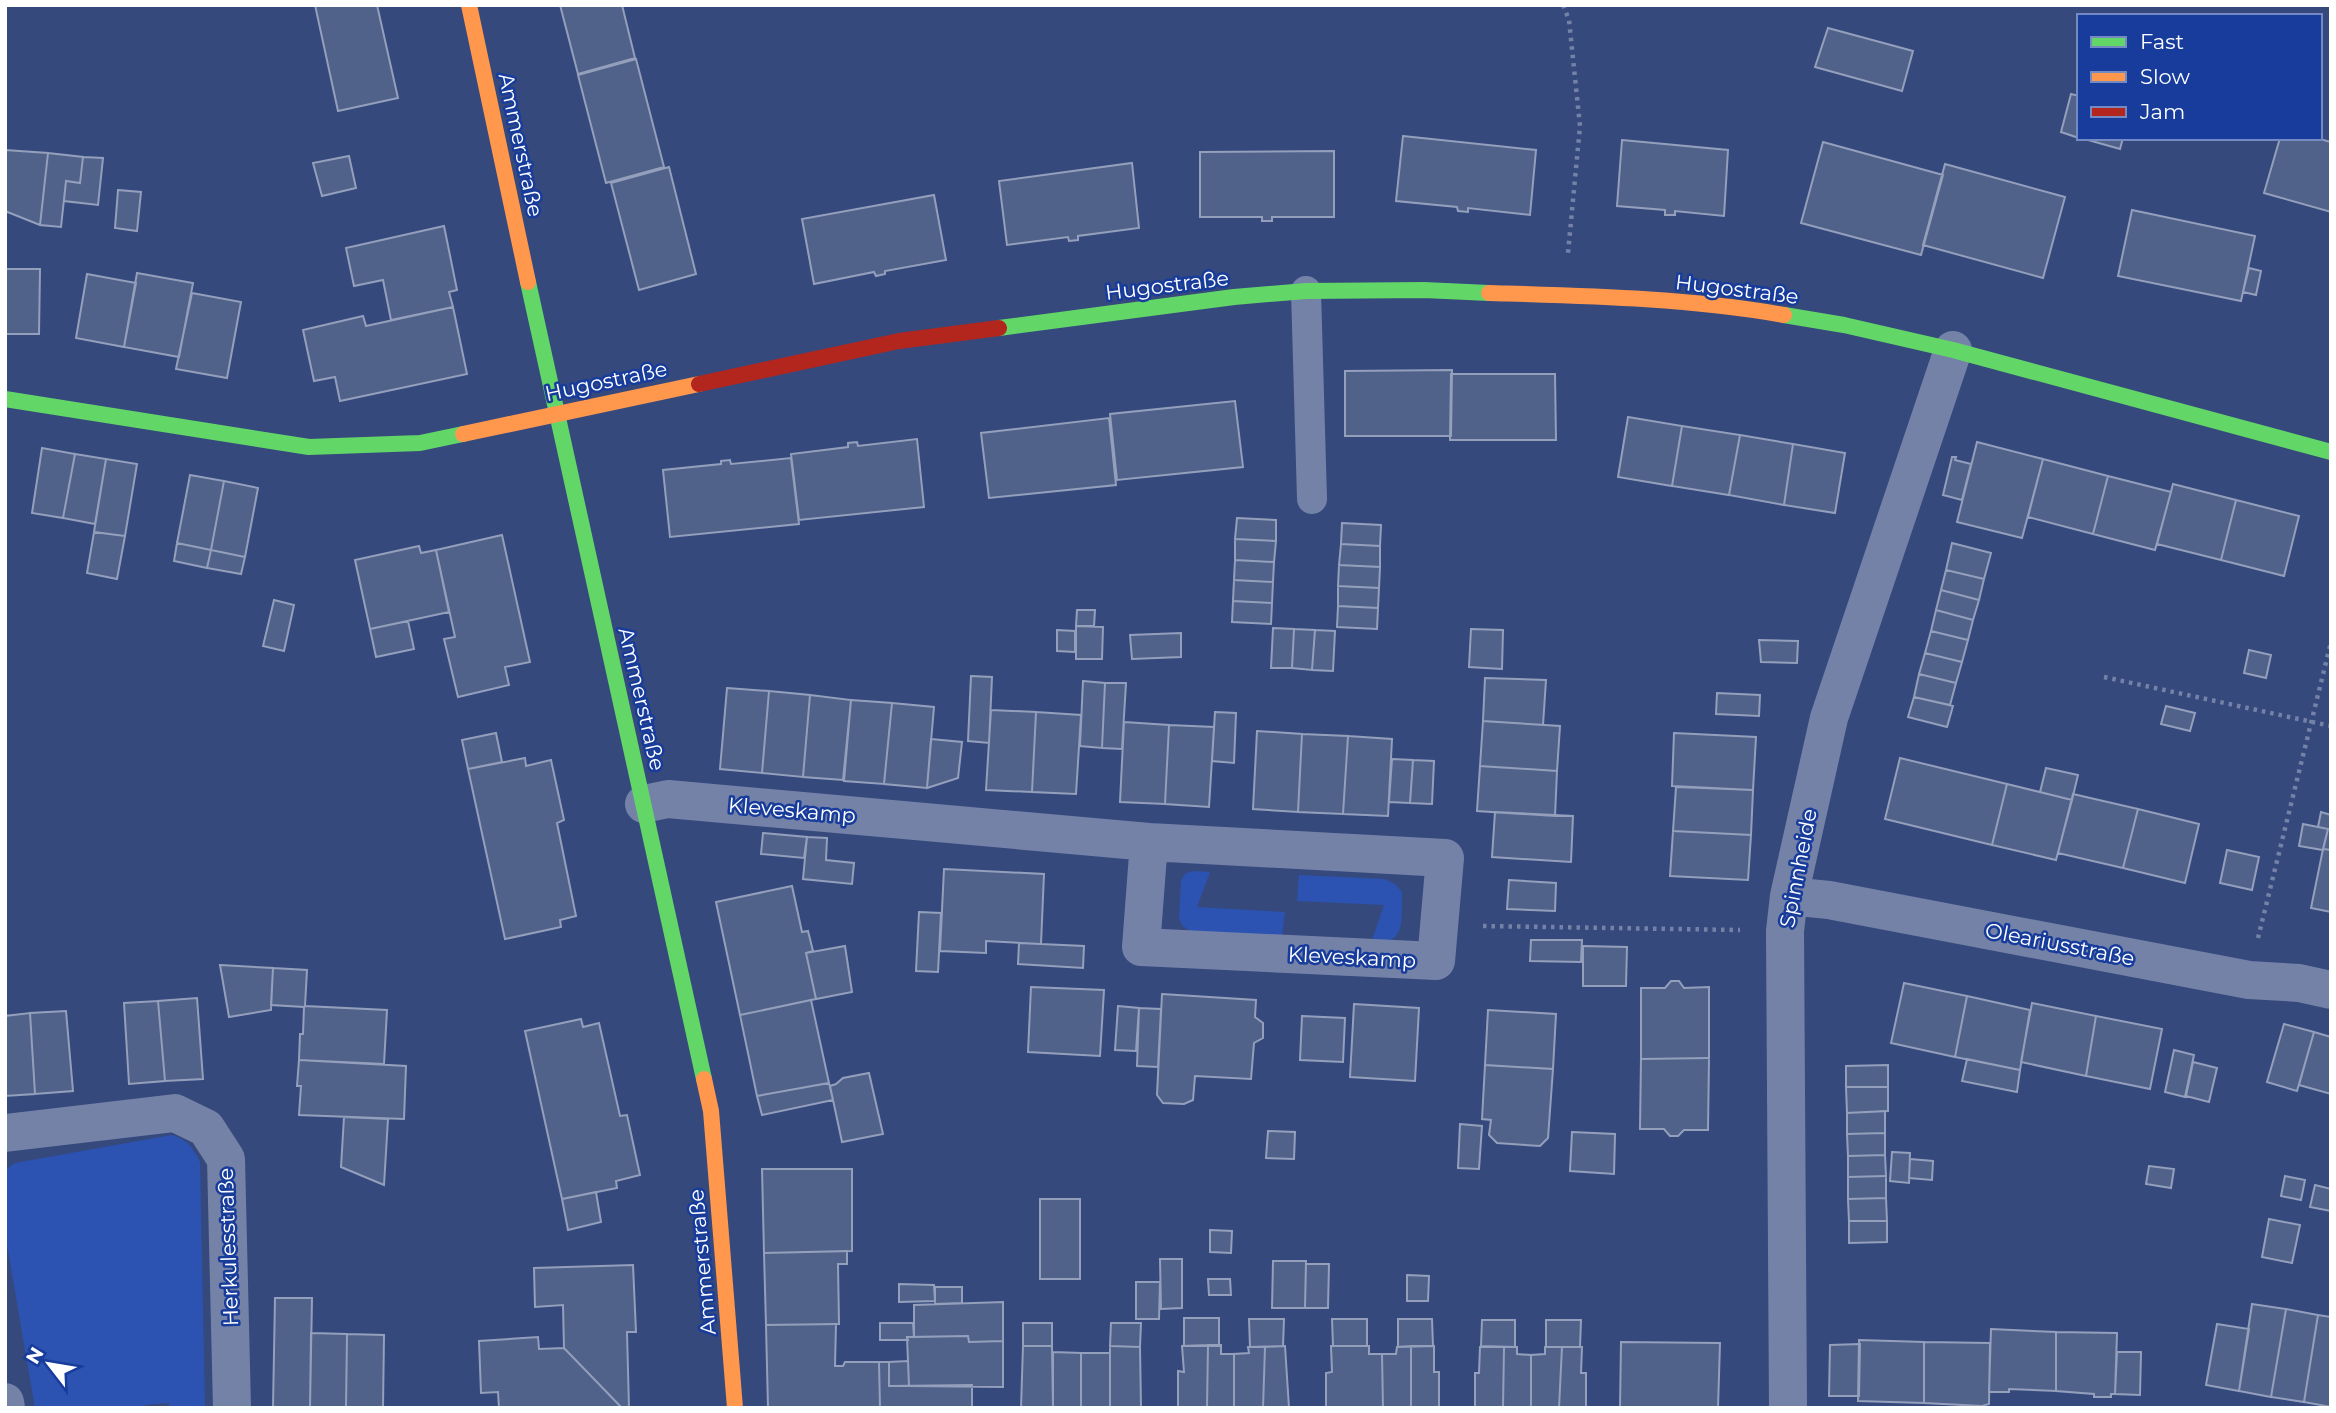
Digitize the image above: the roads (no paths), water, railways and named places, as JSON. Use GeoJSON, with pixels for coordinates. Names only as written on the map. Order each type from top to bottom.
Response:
{"type":"FeatureCollection","features":[{"type":"Feature","properties":{"kind":"street","name":"Ammerstraße"},"geometry":{"type":"LineString","coordinates":[[469,5],[711,1111],[735,1408]]}},
{"type":"Feature","properties":{"kind":"street","name":"Hugostraße"},"geometry":{"type":"LineString","coordinates":[[5,399],[309,447],[420,443],[899,341],[1234,297],[1306,291],[1424,289],[1632,298],[1750,309],[1844,325],[1953,350],[2331,452]]}},
{"type":"Feature","properties":{"kind":"street","name":"Spinnheide"},"geometry":{"type":"LineString","coordinates":[[1788,1408],[1787,914],[1829,718],[1953,350]]}},
{"type":"Feature","properties":{"kind":"street","name":"Kleveskamp"},"geometry":{"type":"LineString","coordinates":[[644,804],[668,799],[1149,842],[1444,858],[1436,961],[1141,947],[1149,842]]}},
{"type":"Feature","properties":{"kind":"street","name":"Oleariusstraße"},"geometry":{"type":"LineString","coordinates":[[1787,914],[1842,902],[2249,980],[2298,982],[2331,990]]}},
{"type":"Feature","properties":{"kind":"street","name":"Herkulesstraße"},"geometry":{"type":"LineString","coordinates":[[5,1133],[174,1113],[206,1128],[226,1159],[232,1408]]}},
{"type":"Feature","properties":{"kind":"street"},"geometry":{"type":"LineString","coordinates":[[5,1402],[6,1408]]}},
{"type":"Feature","properties":{"kind":"lane"},"geometry":{"type":"LineString","coordinates":[[1306,291],[1312,499]]}}]}
